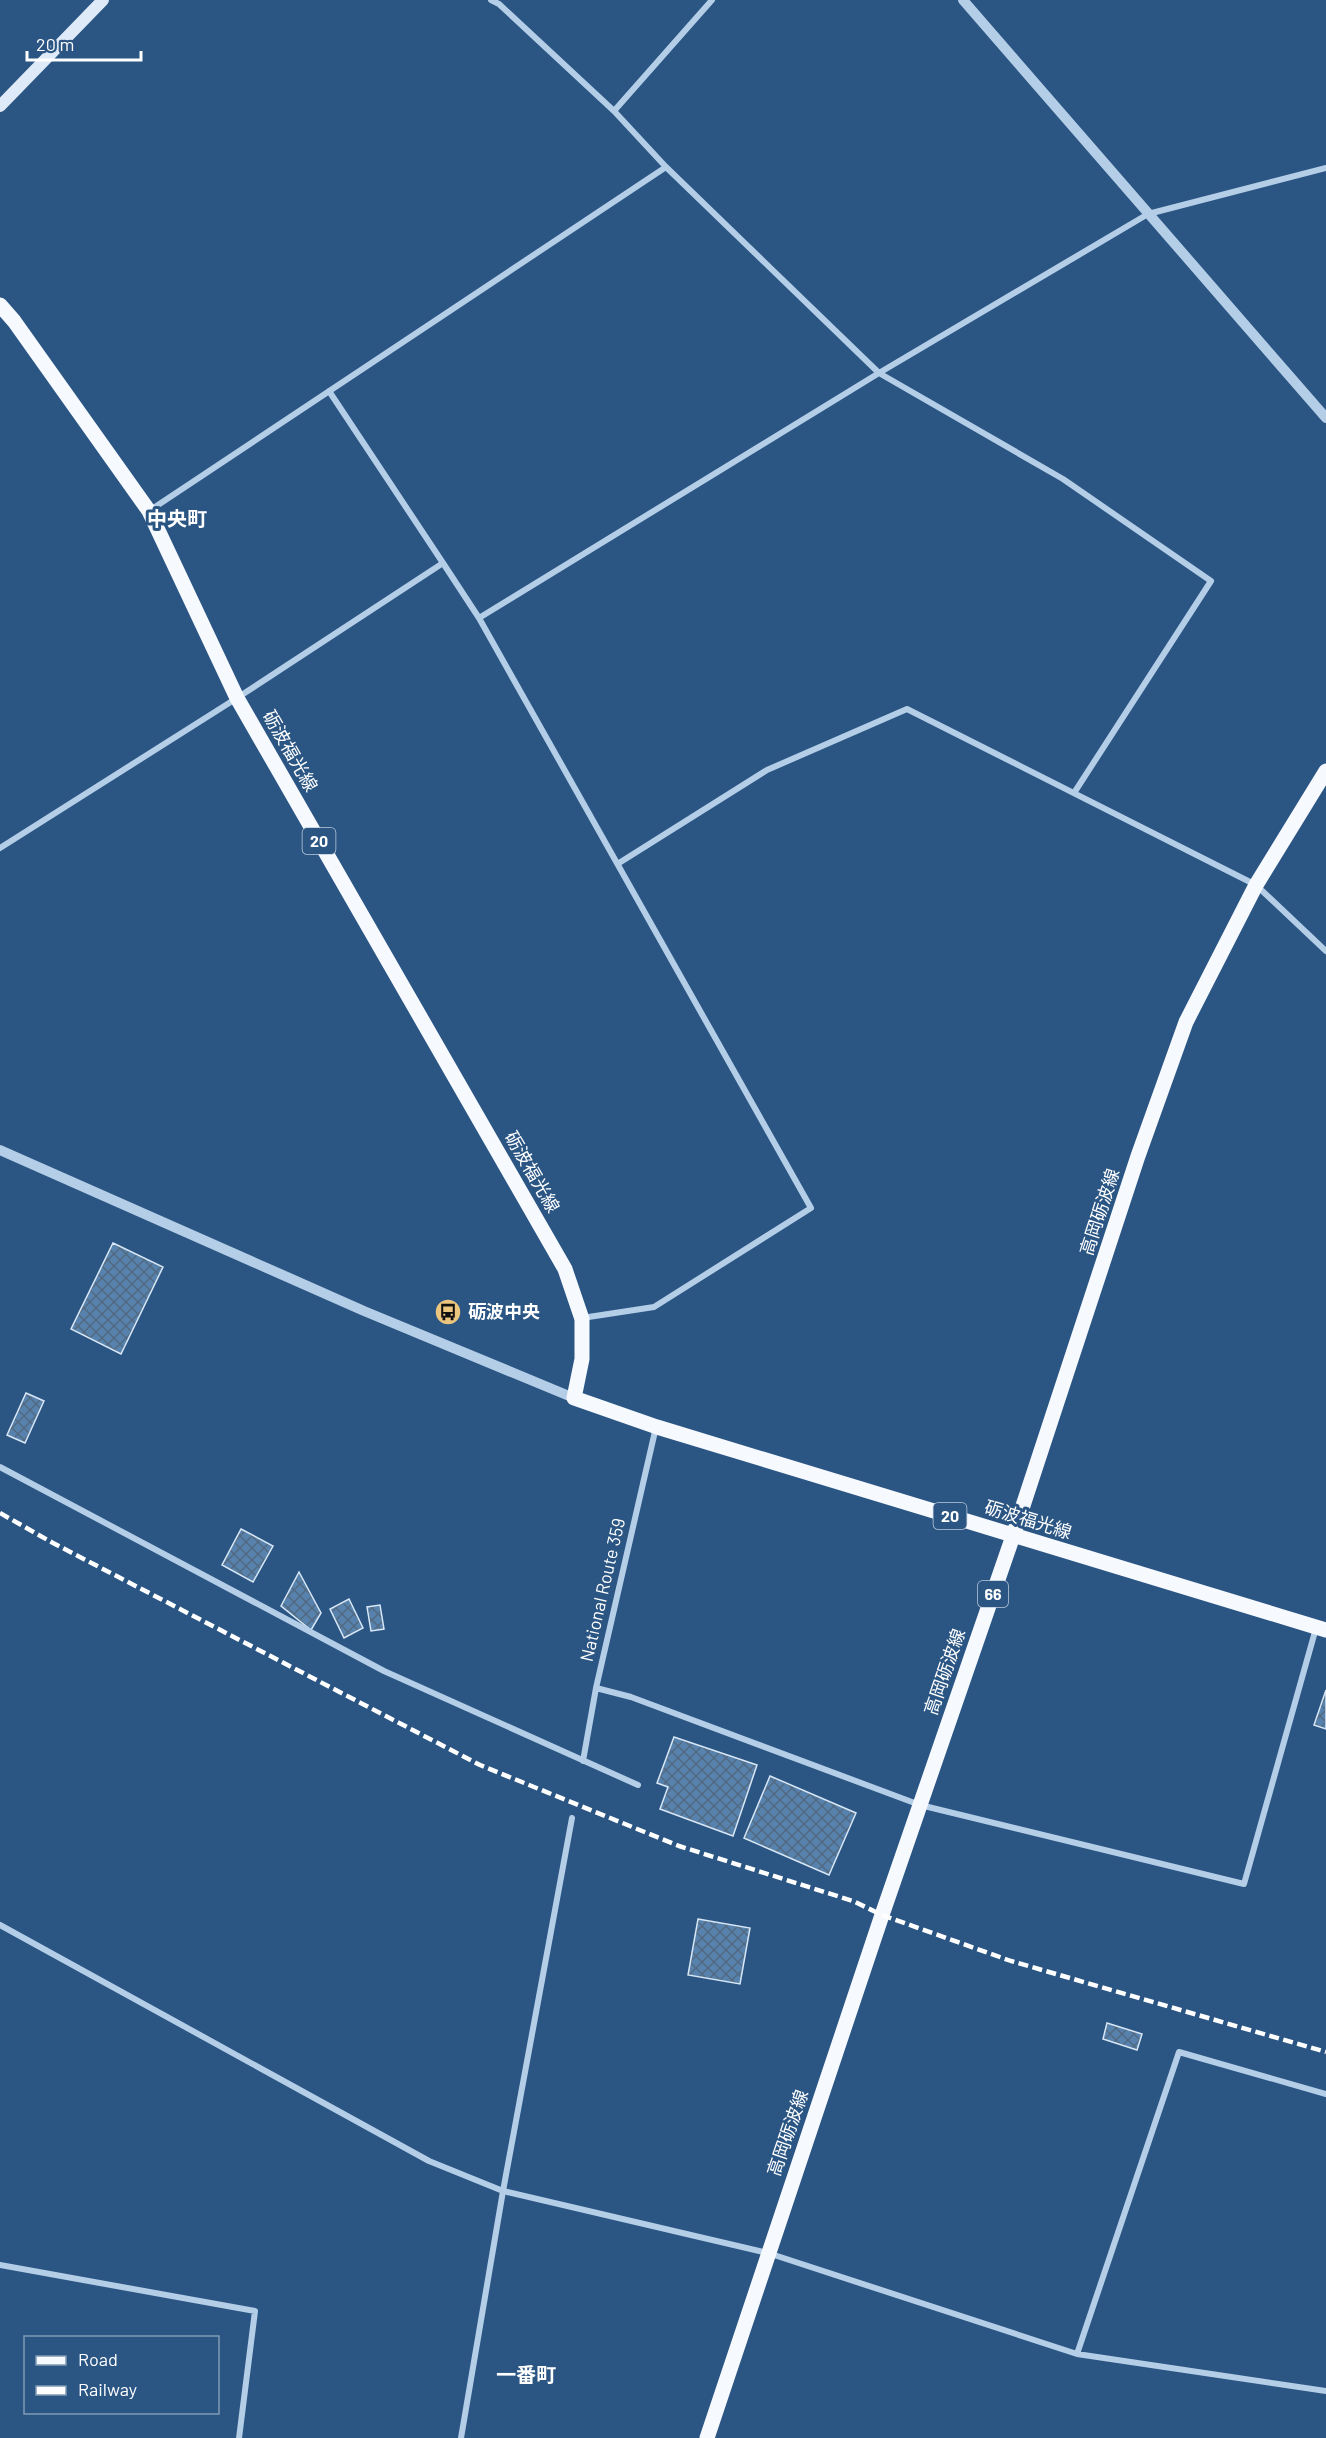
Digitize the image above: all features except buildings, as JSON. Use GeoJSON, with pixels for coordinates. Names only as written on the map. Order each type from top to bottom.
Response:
{"type":"FeatureCollection","features":[{"type":"Feature","properties":{"kind":"main road"},"geometry":{"type":"LineString","coordinates":[[0,106],[103,0]]}},
{"type":"Feature","properties":{"kind":"main road","name":"砺波福光線"},"geometry":{"type":"LineString","coordinates":[[0,305],[14,321],[149,511],[237,698],[565,1269],[582,1318],[582,1359],[574,1398],[657,1427],[1321,1629]]}},
{"type":"Feature","properties":{"kind":"main road","name":"高岡砺波線"},"geometry":{"type":"LineString","coordinates":[[707,2438],[1013,1536],[1135,1167],[1186,1022],[1256,885],[1326,771]]}},
{"type":"Feature","properties":{"kind":"street"},"geometry":{"type":"LineString","coordinates":[[491,0],[499,4],[614,111],[666,167],[879,374],[1063,478],[1210,581],[1074,793]]}},
{"type":"Feature","properties":{"kind":"street"},"geometry":{"type":"LineString","coordinates":[[614,111],[712,0]]}},
{"type":"Feature","properties":{"kind":"street"},"geometry":{"type":"LineString","coordinates":[[963,0],[1326,418]]}},
{"type":"Feature","properties":{"kind":"street"},"geometry":{"type":"LineString","coordinates":[[149,511],[666,167]]}},
{"type":"Feature","properties":{"kind":"street"},"geometry":{"type":"LineString","coordinates":[[479,618],[879,374],[1148,214],[1326,168]]}},
{"type":"Feature","properties":{"kind":"street"},"geometry":{"type":"LineString","coordinates":[[329,392],[479,618],[619,863],[811,1208],[654,1307],[582,1318]]}},
{"type":"Feature","properties":{"kind":"street"},"geometry":{"type":"LineString","coordinates":[[0,848],[237,698],[443,563]]}},
{"type":"Feature","properties":{"kind":"street"},"geometry":{"type":"LineString","coordinates":[[619,863],[767,770],[907,709],[1256,885],[1326,951]]}},
{"type":"Feature","properties":{"kind":"street"},"geometry":{"type":"LineString","coordinates":[[0,1150],[364,1311],[574,1398]]}},
{"type":"Feature","properties":{"kind":"street","name":"National Route 359"},"geometry":{"type":"LineString","coordinates":[[583,1761],[596,1688],[657,1427]]}},
{"type":"Feature","properties":{"kind":"street"},"geometry":{"type":"LineString","coordinates":[[0,1467],[384,1671],[638,1785]]}},
{"type":"Feature","properties":{"kind":"street"},"geometry":{"type":"LineString","coordinates":[[596,1688],[631,1697],[920,1805],[1244,1884],[1321,1629]]}},
{"type":"Feature","properties":{"kind":"street"},"geometry":{"type":"LineString","coordinates":[[461,2438],[503,2192],[572,1818]]}},
{"type":"Feature","properties":{"kind":"street"},"geometry":{"type":"LineString","coordinates":[[0,1925],[429,2161],[503,2192],[768,2253],[1077,2354],[1326,2391]]}},
{"type":"Feature","properties":{"kind":"street"},"geometry":{"type":"LineString","coordinates":[[1077,2354],[1179,2052],[1326,2094]]}},
{"type":"Feature","properties":{"kind":"street"},"geometry":{"type":"LineString","coordinates":[[0,2265],[255,2311],[239,2438]]}},
{"type":"Feature","properties":{"kind":"railway"},"geometry":{"type":"LineString","coordinates":[[0,1513],[53,1543],[480,1765],[679,1846],[853,1901],[882,1915],[1011,1961],[1326,2052]]}},
{"type":"Feature","properties":{"kind":"place","name":"砺波中央"},"geometry":{"type":"Point","coordinates":[448,1312]}},
{"type":"Feature","properties":{"kind":"district","name":"中央町"},"geometry":{"type":"Point","coordinates":[177,519]}},
{"type":"Feature","properties":{"kind":"district","name":"一番町"},"geometry":{"type":"Point","coordinates":[526,2375]}}]}
